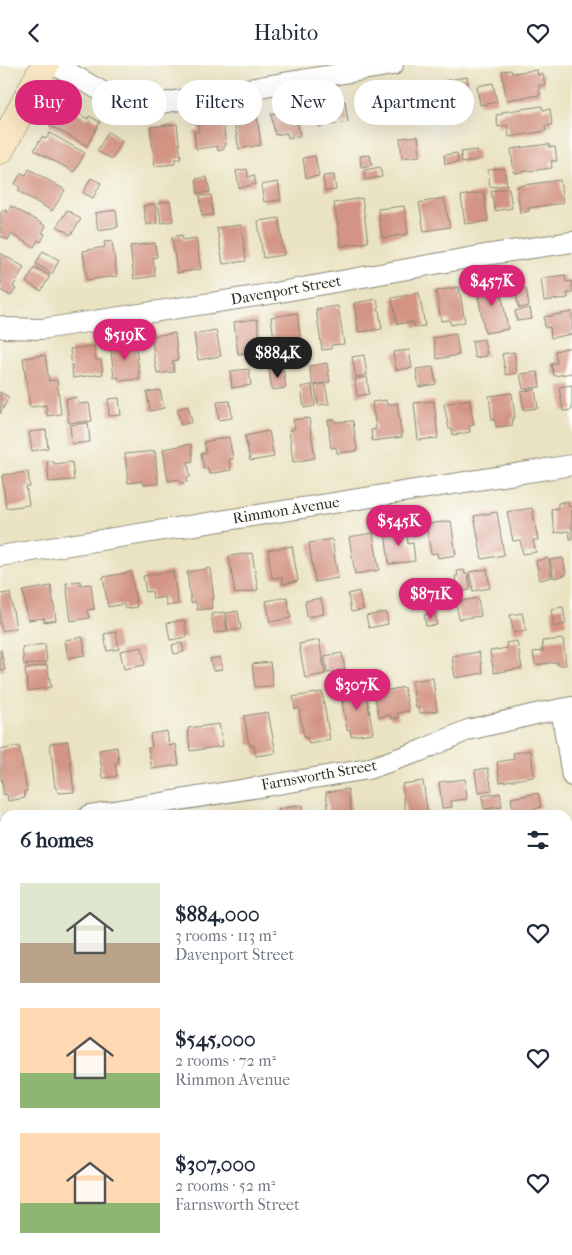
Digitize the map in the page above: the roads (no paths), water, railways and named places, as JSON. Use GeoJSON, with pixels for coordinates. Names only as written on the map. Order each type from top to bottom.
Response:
{"type":"FeatureCollection","features":[{"type":"Feature","properties":{"kind":"main road"},"geometry":{"type":"LineString","coordinates":[[0,151],[45,65]]}},
{"type":"Feature","properties":{"kind":"street"},"geometry":{"type":"LineString","coordinates":[[55,65],[103,92],[129,103],[162,103],[393,65]]}},
{"type":"Feature","properties":{"kind":"street","name":"Davenport Street"},"geometry":{"type":"LineString","coordinates":[[0,326],[4,328],[52,328],[269,294],[485,255],[572,242]]}},
{"type":"Feature","properties":{"kind":"street","name":"Rimmon Avenue"},"geometry":{"type":"LineString","coordinates":[[0,556],[572,465]]}},
{"type":"Feature","properties":{"kind":"street"},"geometry":{"type":"LineString","coordinates":[[567,708],[572,777]]}},
{"type":"Feature","properties":{"kind":"street","name":"Farnsworth Street"},"geometry":{"type":"LineString","coordinates":[[119,810],[368,769],[420,751],[468,730],[567,708]]}}]}
